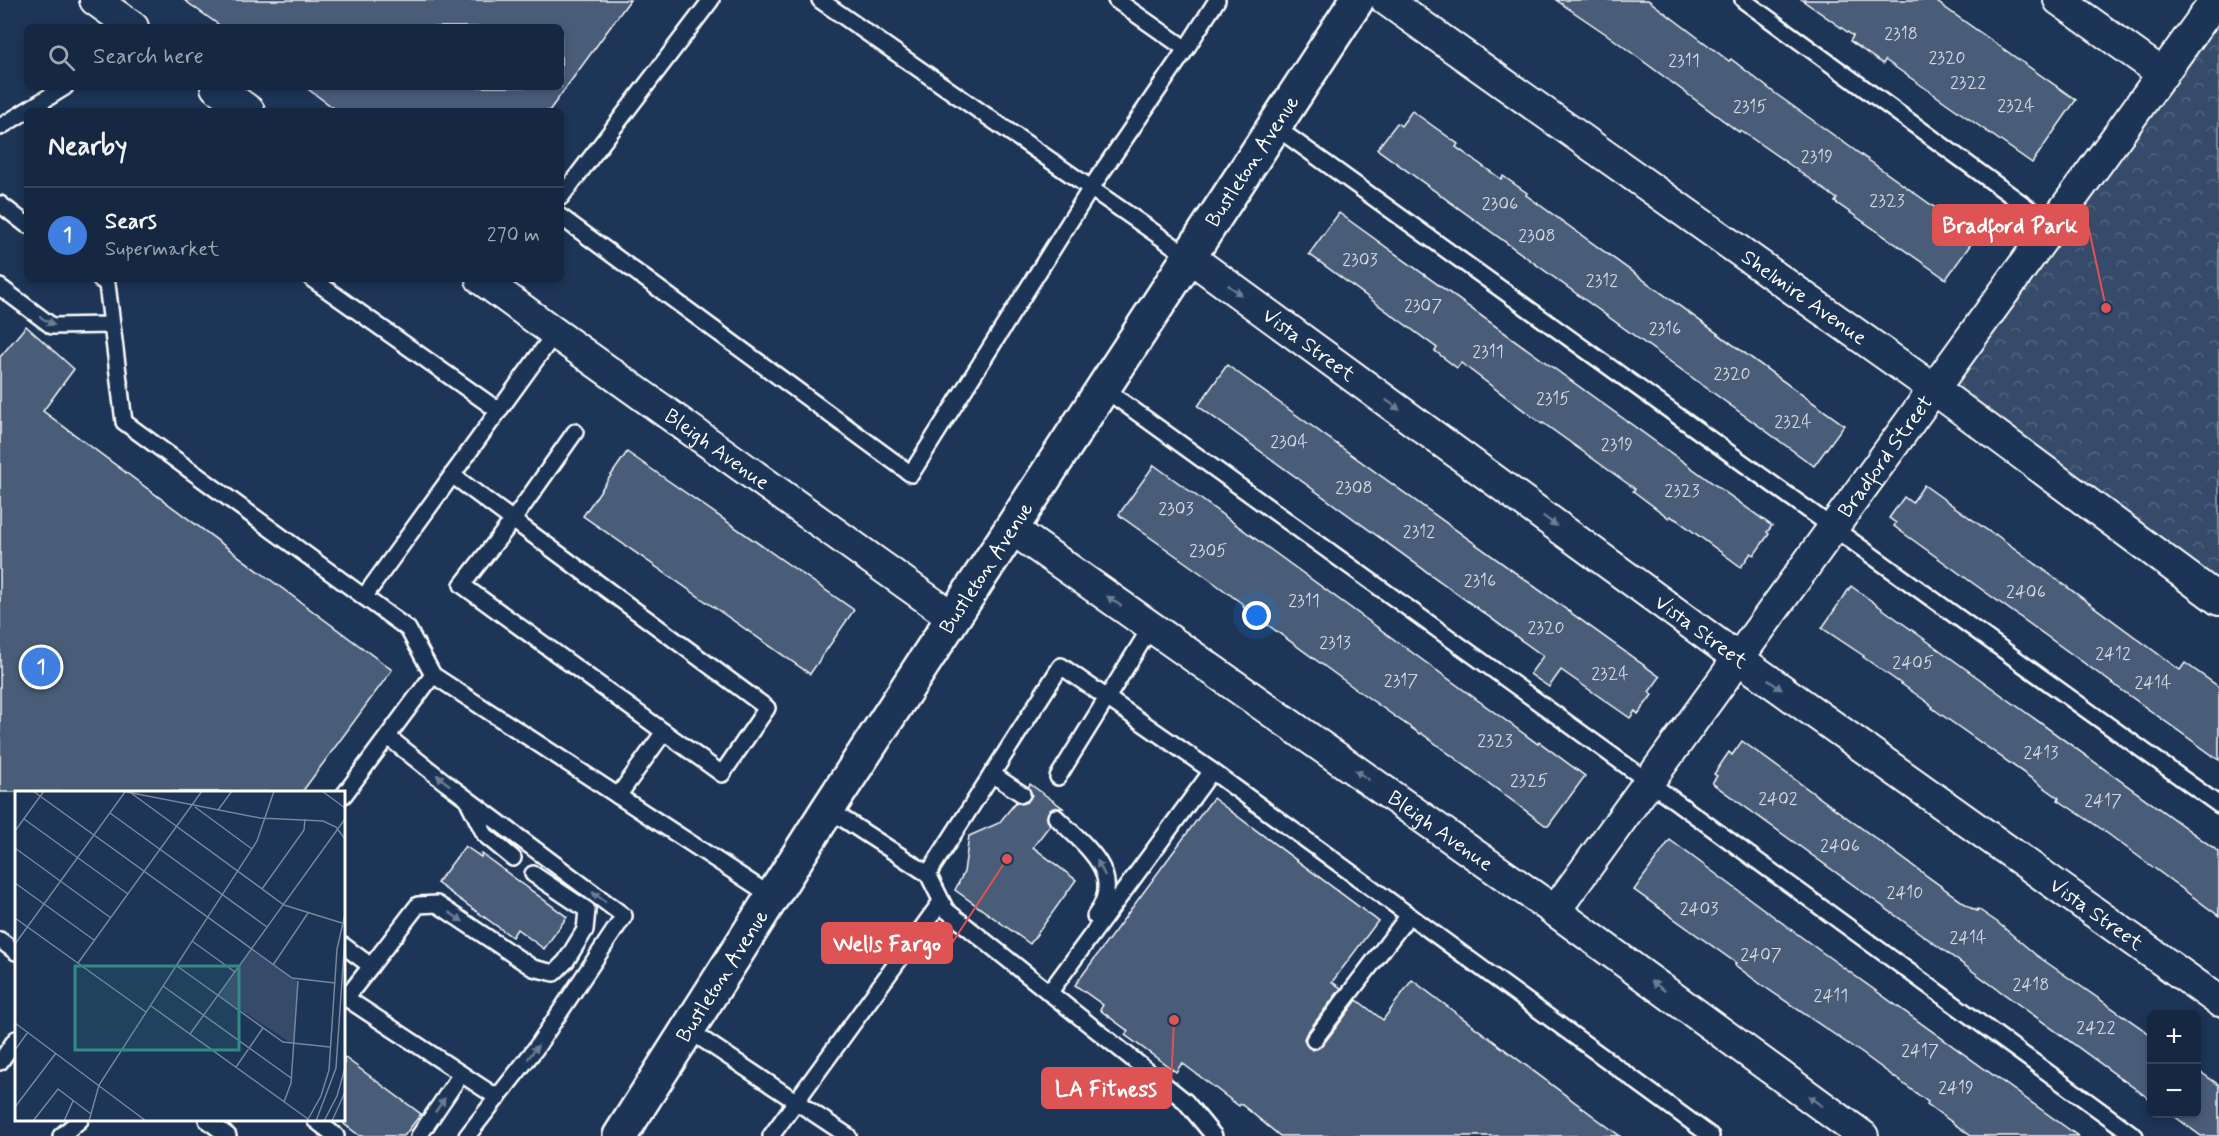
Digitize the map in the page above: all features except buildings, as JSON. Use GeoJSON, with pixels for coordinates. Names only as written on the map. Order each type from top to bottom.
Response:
{"type":"FeatureCollection","features":[{"type":"Feature","properties":{"kind":"main road","name":"Bustleton Avenue"},"geometry":{"type":"LineString","coordinates":[[620,1136],[828,809],[1357,0]]}},
{"type":"Feature","properties":{"kind":"street"},"geometry":{"type":"LineString","coordinates":[[95,0],[125,24]]}},
{"type":"Feature","properties":{"kind":"street","name":"Shelmire Avenue"},"geometry":{"type":"LineString","coordinates":[[1386,0],[1934,389],[2219,600]]}},
{"type":"Feature","properties":{"kind":"street"},"geometry":{"type":"LineString","coordinates":[[2059,0],[2163,74]]}},
{"type":"Feature","properties":{"kind":"street","name":"Bradford Street"},"geometry":{"type":"LineString","coordinates":[[1556,911],[2216,0]]}},
{"type":"Feature","properties":{"kind":"street"},"geometry":{"type":"LineString","coordinates":[[220,90],[245,108]]}},
{"type":"Feature","properties":{"kind":"street","name":"Vista Street"},"geometry":{"type":"LineString","coordinates":[[1188,256],[1739,659],[2219,1001]]}},
{"type":"Feature","properties":{"kind":"street","name":"Bleigh Avenue"},"geometry":{"type":"LineString","coordinates":[[491,282],[555,333],[954,618]]}},
{"type":"Feature","properties":{"kind":"street","name":"Bleigh Avenue"},"geometry":{"type":"LineString","coordinates":[[1012,529],[1556,911],[1863,1136]]}},
{"type":"Feature","properties":{"kind":"lane"},"geometry":{"type":"LineString","coordinates":[[564,193],[711,0]]}},
{"type":"Feature","properties":{"kind":"lane"},"geometry":{"type":"LineString","coordinates":[[820,0],[1188,256]]}},
{"type":"Feature","properties":{"kind":"lane"},"geometry":{"type":"LineString","coordinates":[[1116,0],[1186,49]]}},
{"type":"Feature","properties":{"kind":"lane"},"geometry":{"type":"LineString","coordinates":[[564,220],[910,474],[1091,188],[1217,0]]}},
{"type":"Feature","properties":{"kind":"lane"},"geometry":{"type":"LineString","coordinates":[[1743,0],[2053,226]]}},
{"type":"Feature","properties":{"kind":"lane"},"geometry":{"type":"LineString","coordinates":[[31,108],[60,90]]}},
{"type":"Feature","properties":{"kind":"lane"},"geometry":{"type":"LineString","coordinates":[[0,127],[24,112]]}},
{"type":"Feature","properties":{"kind":"lane"},"geometry":{"type":"LineString","coordinates":[[1274,126],[2219,805]]}},
{"type":"Feature","properties":{"kind":"lane"},"geometry":{"type":"LineString","coordinates":[[0,204],[24,223]]}},
{"type":"Feature","properties":{"kind":"lane"},"geometry":{"type":"LineString","coordinates":[[104,282],[107,284],[124,423],[408,629],[433,675],[773,897]]}},
{"type":"Feature","properties":{"kind":"lane"},"geometry":{"type":"LineString","coordinates":[[316,282],[499,411]]}},
{"type":"Feature","properties":{"kind":"lane"},"geometry":{"type":"LineString","coordinates":[[0,287],[52,327],[112,324]]}},
{"type":"Feature","properties":{"kind":"lane"},"geometry":{"type":"LineString","coordinates":[[364,597],[555,333]]}},
{"type":"Feature","properties":{"kind":"lane"},"geometry":{"type":"LineString","coordinates":[[1103,388],[2135,1136]]}},
{"type":"Feature","properties":{"kind":"lane"},"geometry":{"type":"LineString","coordinates":[[452,475],[513,520],[767,708],[722,774],[462,585],[513,520],[575,432]]}},
{"type":"Feature","properties":{"kind":"lane"},"geometry":{"type":"LineString","coordinates":[[1058,777],[1151,627]]}},
{"type":"Feature","properties":{"kind":"lane"},"geometry":{"type":"LineString","coordinates":[[928,874],[1061,666],[1212,771],[1711,1136]]}},
{"type":"Feature","properties":{"kind":"lane"},"geometry":{"type":"LineString","coordinates":[[345,794],[433,675]]}},
{"type":"Feature","properties":{"kind":"lane"},"geometry":{"type":"LineString","coordinates":[[618,796],[664,732]]}},
{"type":"Feature","properties":{"kind":"lane"},"geometry":{"type":"LineString","coordinates":[[388,737],[624,916],[536,1048],[467,1136]]}},
{"type":"Feature","properties":{"kind":"lane"},"geometry":{"type":"LineString","coordinates":[[1045,990],[1212,771]]}},
{"type":"Feature","properties":{"kind":"lane"},"geometry":{"type":"LineString","coordinates":[[992,774],[1022,794]]}},
{"type":"Feature","properties":{"kind":"lane"},"geometry":{"type":"LineString","coordinates":[[467,799],[485,835],[513,858]]}},
{"type":"Feature","properties":{"kind":"lane"},"geometry":{"type":"LineString","coordinates":[[828,809],[928,874],[946,910],[1185,1101],[1214,1136]]}},
{"type":"Feature","properties":{"kind":"lane"},"geometry":{"type":"LineString","coordinates":[[1045,990],[1101,908],[1107,892],[1107,882],[1100,863],[1056,817]]}},
{"type":"Feature","properties":{"kind":"lane"},"geometry":{"type":"LineString","coordinates":[[498,1098],[345,1000],[418,905],[437,904],[532,968],[554,973],[566,961],[585,930],[586,910],[533,874]]}},
{"type":"Feature","properties":{"kind":"lane"},"geometry":{"type":"LineString","coordinates":[[771,1136],[940,902]]}},
{"type":"Feature","properties":{"kind":"lane"},"geometry":{"type":"LineString","coordinates":[[1314,1040],[1409,915]]}},
{"type":"Feature","properties":{"kind":"lane"},"geometry":{"type":"LineString","coordinates":[[0,940],[15,951]]}},
{"type":"Feature","properties":{"kind":"lane"},"geometry":{"type":"LineString","coordinates":[[345,947],[371,966]]}},
{"type":"Feature","properties":{"kind":"lane"},"geometry":{"type":"LineString","coordinates":[[687,1029],[848,1136]]}},
{"type":"Feature","properties":{"kind":"lane"},"geometry":{"type":"LineString","coordinates":[[0,1062],[15,1040]]}},
{"type":"Feature","properties":{"kind":"lane"},"geometry":{"type":"LineString","coordinates":[[419,1136],[461,1074]]}},
{"type":"Feature","properties":{"kind":"lane"},"geometry":{"type":"LineString","coordinates":[[61,1136],[78,1121]]}},
{"type":"Feature","properties":{"kind":"lane"},"geometry":{"type":"LineString","coordinates":[[209,1121],[222,1134]]}},
{"type":"Feature","properties":{"kind":"lane"},"geometry":{"type":"LineString","coordinates":[[317,1121],[336,1136]]}},
{"type":"Feature","properties":{"kind":"green space"},"geometry":{"type":"Polygon","coordinates":[[[2219,0],[2219,600],[1934,389],[2219,0]]]}},
{"type":"Feature","properties":{"kind":"place","name":"Bradford Park"},"geometry":{"type":"Point","coordinates":[2106,308]}},
{"type":"Feature","properties":{"kind":"place","name":"Sears"},"geometry":{"type":"Point","coordinates":[41,667]}},
{"type":"Feature","properties":{"kind":"place","name":"Wells Fargo"},"geometry":{"type":"Point","coordinates":[1007,859]}},
{"type":"Feature","properties":{"kind":"place","name":"LA Fitness"},"geometry":{"type":"Point","coordinates":[1174,1020]}}]}
